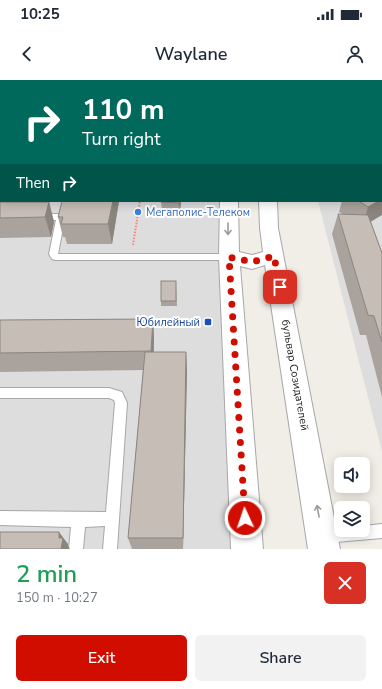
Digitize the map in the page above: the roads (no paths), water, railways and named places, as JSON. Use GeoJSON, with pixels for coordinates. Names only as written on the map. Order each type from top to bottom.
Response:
{"type":"FeatureCollection","features":[{"type":"Feature","properties":{"kind":"street"},"geometry":{"type":"LineString","coordinates":[[229,202],[229,257],[247,549]]}},
{"type":"Feature","properties":{"kind":"street","name":"бульвар Созидателей"},"geometry":{"type":"LineString","coordinates":[[268,202],[269,228],[323,542]]}},
{"type":"Feature","properties":{"kind":"street"},"geometry":{"type":"LineString","coordinates":[[229,257],[252,262],[274,256]]}},
{"type":"Feature","properties":{"kind":"lane"},"geometry":{"type":"LineString","coordinates":[[65,206],[53,254],[56,257],[229,257]]}},
{"type":"Feature","properties":{"kind":"lane"},"geometry":{"type":"LineString","coordinates":[[31,217],[62,217]]}},
{"type":"Feature","properties":{"kind":"lane"},"geometry":{"type":"LineString","coordinates":[[0,393],[108,393],[118,396],[121,402],[110,549]]}},
{"type":"Feature","properties":{"kind":"lane"},"geometry":{"type":"LineString","coordinates":[[0,518],[79,520],[112,519]]}},
{"type":"Feature","properties":{"kind":"lane"},"geometry":{"type":"LineString","coordinates":[[76,549],[79,520]]}},
{"type":"Feature","properties":{"kind":"lane"},"geometry":{"type":"LineString","coordinates":[[323,542],[382,531]]}},
{"type":"Feature","properties":{"kind":"place","name":"Мегаполис-Телеком"},"geometry":{"type":"Point","coordinates":[138,212]}},
{"type":"Feature","properties":{"kind":"place","name":"Юбилейный"},"geometry":{"type":"Point","coordinates":[208,322]}}]}
